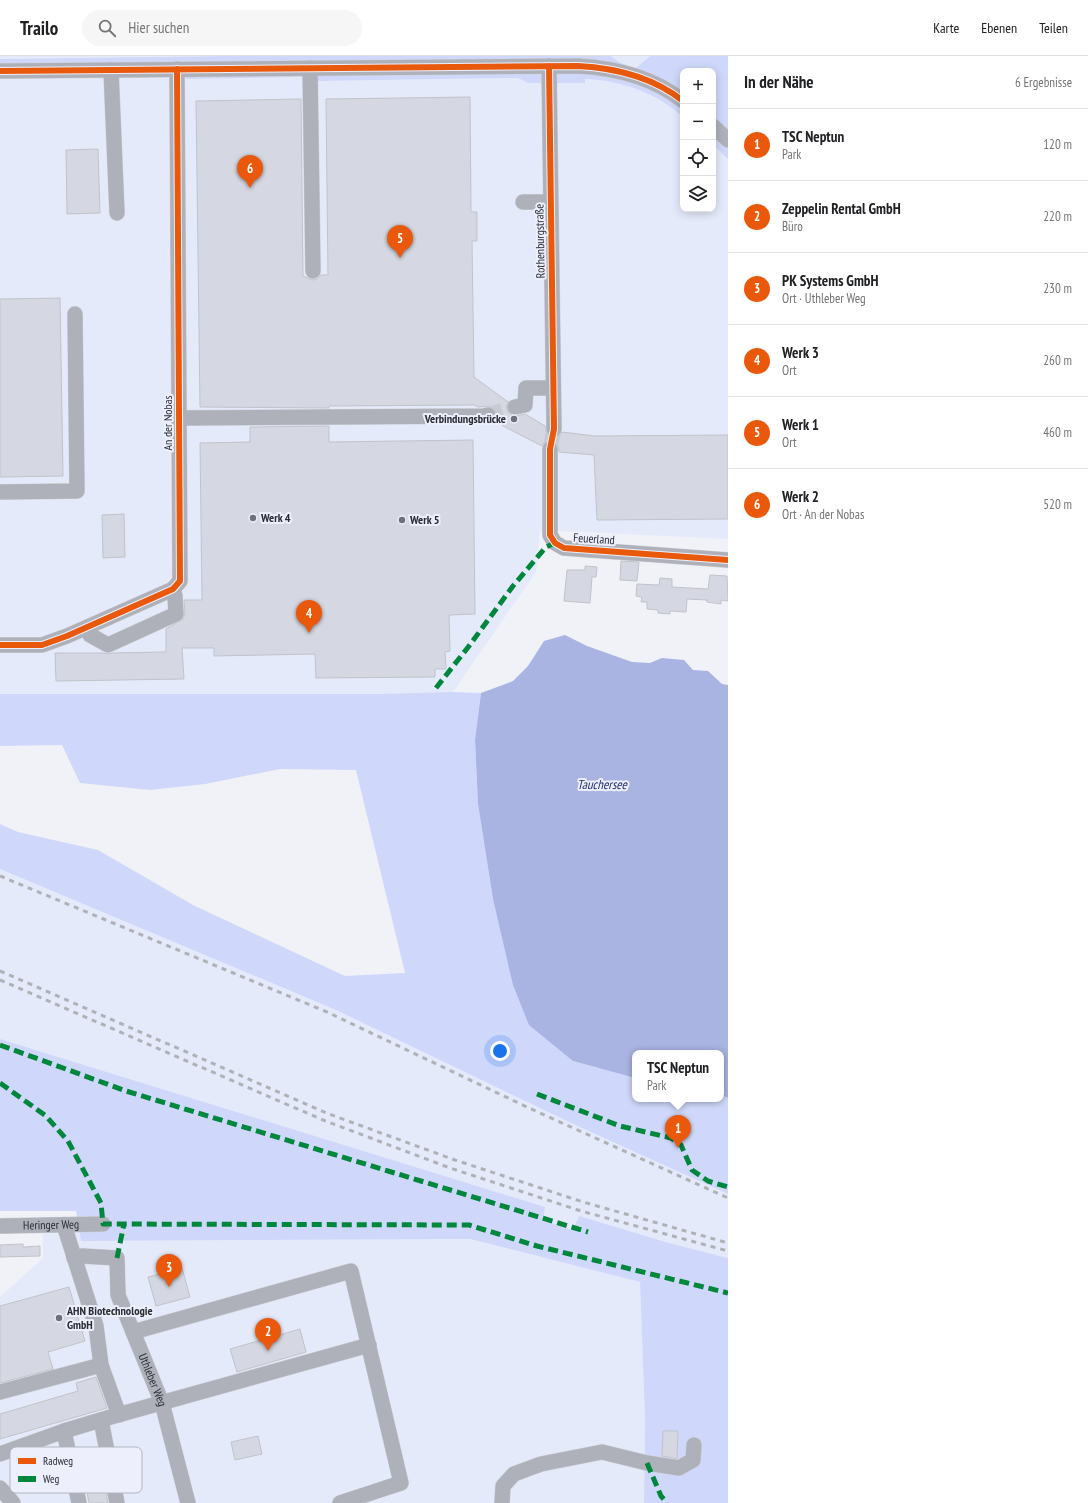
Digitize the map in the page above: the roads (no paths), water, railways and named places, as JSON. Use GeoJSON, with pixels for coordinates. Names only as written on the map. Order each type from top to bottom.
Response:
{"type":"FeatureCollection","features":[{"type":"Feature","properties":{"kind":"street"},"geometry":{"type":"LineString","coordinates":[[0,71],[109,65],[177,69],[310,68],[478,61],[549,66],[598,62],[653,83],[680,99]]}},
{"type":"Feature","properties":{"kind":"street"},"geometry":{"type":"LineString","coordinates":[[109,65],[117,213]]}},
{"type":"Feature","properties":{"kind":"street","name":"Rothenburgstraße"},"geometry":{"type":"LineString","coordinates":[[549,66],[554,422]]}},
{"type":"Feature","properties":{"kind":"street"},"geometry":{"type":"LineString","coordinates":[[310,68],[313,270]]}},
{"type":"Feature","properties":{"kind":"street","name":"An der Nobas"},"geometry":{"type":"LineString","coordinates":[[173,589],[180,581],[177,69]]}},
{"type":"Feature","properties":{"kind":"street"},"geometry":{"type":"LineString","coordinates":[[716,129],[728,140]]}},
{"type":"Feature","properties":{"kind":"street"},"geometry":{"type":"LineString","coordinates":[[523,202],[550,202]]}},
{"type":"Feature","properties":{"kind":"street"},"geometry":{"type":"LineString","coordinates":[[0,492],[77,491],[75,314]]}},
{"type":"Feature","properties":{"kind":"street"},"geometry":{"type":"LineString","coordinates":[[515,407],[525,404],[526,388],[553,388]]}},
{"type":"Feature","properties":{"kind":"street"},"geometry":{"type":"LineString","coordinates":[[179,418],[488,415]]}},
{"type":"Feature","properties":{"kind":"street","name":"Feuerland"},"geometry":{"type":"LineString","coordinates":[[550,449],[550,535],[555,543],[564,548],[728,560]]}},
{"type":"Feature","properties":{"kind":"street"},"geometry":{"type":"LineString","coordinates":[[0,645],[42,645],[173,589],[176,614],[108,645],[90,635]]}},
{"type":"Feature","properties":{"kind":"street","name":"Heringer Weg"},"geometry":{"type":"LineString","coordinates":[[0,1226],[103,1224]]}},
{"type":"Feature","properties":{"kind":"street"},"geometry":{"type":"LineString","coordinates":[[64,1225],[96,1326],[101,1364],[119,1415]]}},
{"type":"Feature","properties":{"kind":"street","name":"Uthleber Weg"},"geometry":{"type":"LineString","coordinates":[[74,1258],[82,1256],[118,1258],[118,1295],[162,1403],[188,1503]]}},
{"type":"Feature","properties":{"kind":"street"},"geometry":{"type":"LineString","coordinates":[[133,1332],[351,1271],[401,1483],[340,1503]]}},
{"type":"Feature","properties":{"kind":"street"},"geometry":{"type":"LineString","coordinates":[[19,1447],[101,1420],[369,1345]]}},
{"type":"Feature","properties":{"kind":"street"},"geometry":{"type":"LineString","coordinates":[[0,1392],[101,1364]]}},
{"type":"Feature","properties":{"kind":"street"},"geometry":{"type":"LineString","coordinates":[[101,1420],[106,1447]]}},
{"type":"Feature","properties":{"kind":"street"},"geometry":{"type":"LineString","coordinates":[[64,1431],[67,1447]]}},
{"type":"Feature","properties":{"kind":"street"},"geometry":{"type":"LineString","coordinates":[[502,1503],[503,1486],[514,1474],[541,1464],[602,1452],[647,1463],[680,1468],[693,1460],[694,1445]]}},
{"type":"Feature","properties":{"kind":"street"},"geometry":{"type":"LineString","coordinates":[[0,1454],[10,1450]]}},
{"type":"Feature","properties":{"kind":"street"},"geometry":{"type":"LineString","coordinates":[[0,1488],[13,1503]]}},
{"type":"Feature","properties":{"kind":"street"},"geometry":{"type":"LineString","coordinates":[[77,1493],[79,1503]]}},
{"type":"Feature","properties":{"kind":"street"},"geometry":{"type":"LineString","coordinates":[[115,1493],[117,1503]]}},
{"type":"Feature","properties":{"kind":"water","name":"Tauchersee"},"geometry":{"type":"Polygon","coordinates":[[[565,635],[587,646],[632,662],[650,663],[662,658],[684,660],[693,670],[708,671],[722,684],[728,685],[728,1098],[724,1096],[724,1050],[632,1050],[632,1077],[573,1061],[529,1025],[513,985],[493,899],[478,804],[475,740],[481,693],[513,681],[528,666],[544,641],[565,635]]]}},
{"type":"Feature","properties":{"kind":"tunnel"},"geometry":{"type":"LineString","coordinates":[[488,415],[515,407]]}},
{"type":"Feature","properties":{"kind":"tunnel"},"geometry":{"type":"LineString","coordinates":[[550,449],[554,429]]}},
{"type":"Feature","properties":{"kind":"railway"},"geometry":{"type":"LineString","coordinates":[[0,876],[327,1012],[529,1108],[728,1198]]}},
{"type":"Feature","properties":{"kind":"railway"},"geometry":{"type":"LineString","coordinates":[[0,971],[329,1114],[455,1160],[583,1202],[728,1243]]}},
{"type":"Feature","properties":{"kind":"railway"},"geometry":{"type":"LineString","coordinates":[[0,980],[323,1120],[450,1168],[581,1211],[728,1251]]}},
{"type":"Feature","properties":{"kind":"place","name":"Werk 2"},"geometry":{"type":"Point","coordinates":[250,188]}},
{"type":"Feature","properties":{"kind":"place","name":"Werk 1"},"geometry":{"type":"Point","coordinates":[400,258]}},
{"type":"Feature","properties":{"kind":"place","name":"Verbindungsbrücke"},"geometry":{"type":"Point","coordinates":[514,419]}},
{"type":"Feature","properties":{"kind":"place","name":"Werk 4"},"geometry":{"type":"Point","coordinates":[253,518]}},
{"type":"Feature","properties":{"kind":"place","name":"Werk 5"},"geometry":{"type":"Point","coordinates":[402,520]}},
{"type":"Feature","properties":{"kind":"place","name":"Werk 3"},"geometry":{"type":"Point","coordinates":[309,633]}},
{"type":"Feature","properties":{"kind":"place","name":"TSC Neptun"},"geometry":{"type":"Point","coordinates":[678,1148]}},
{"type":"Feature","properties":{"kind":"place","name":"PK Systems GmbH"},"geometry":{"type":"Point","coordinates":[169,1287]}},
{"type":"Feature","properties":{"kind":"place","name":"AHN Biotechnologie GmbH"},"geometry":{"type":"Point","coordinates":[59,1318]}},
{"type":"Feature","properties":{"kind":"place","name":"Zeppelin Rental GmbH"},"geometry":{"type":"Point","coordinates":[268,1351]}}]}
